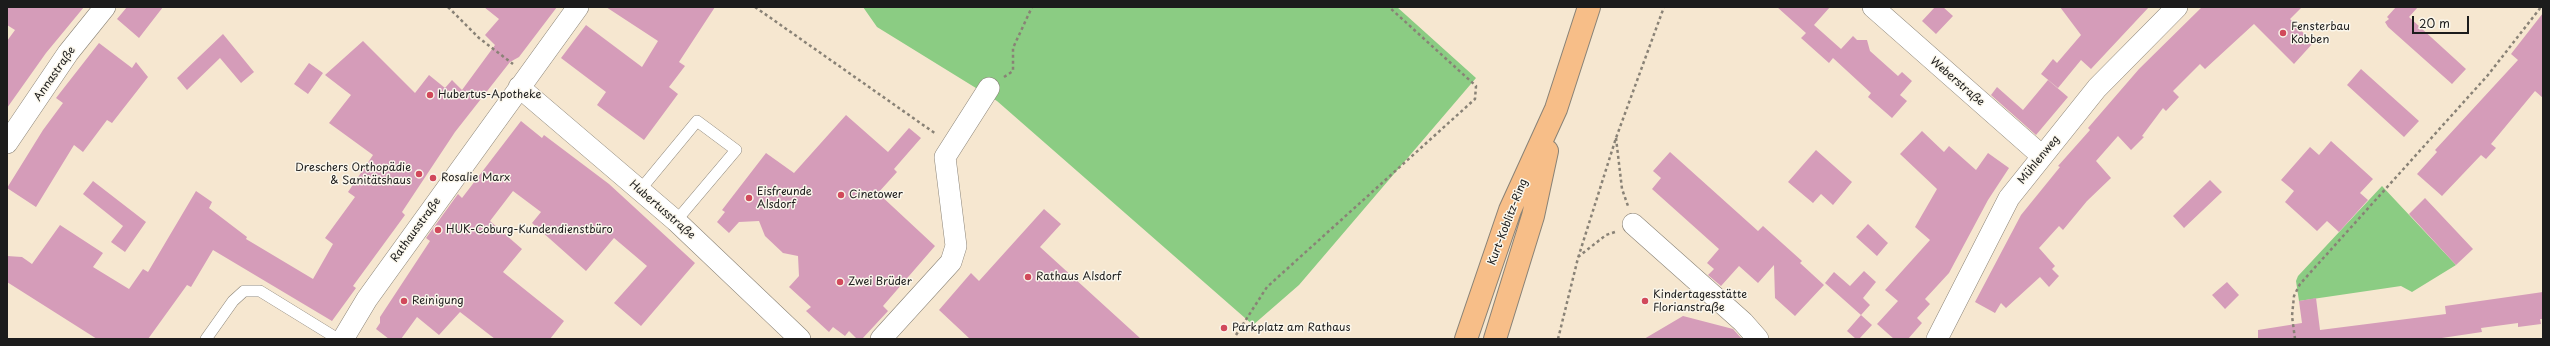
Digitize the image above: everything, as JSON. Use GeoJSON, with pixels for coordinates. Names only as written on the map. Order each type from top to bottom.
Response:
{"type":"FeatureCollection","features":[{"type":"Feature","properties":{"kind":"main road","name":"Kurt-Koblitz-Ring"},"geometry":{"type":"LineString","coordinates":[[1495,339],[1533,216],[1556,108],[1589,7]]}},
{"type":"Feature","properties":{"kind":"main road","name":"Kurt-Koblitz-Ring"},"geometry":{"type":"LineString","coordinates":[[1466,339],[1510,210],[1556,108]]}},
{"type":"Feature","properties":{"kind":"street","name":"Annastraße"},"geometry":{"type":"LineString","coordinates":[[7,143],[68,53],[105,7]]}},
{"type":"Feature","properties":{"kind":"street","name":"Rathausstraße"},"geometry":{"type":"LineString","coordinates":[[345,337],[367,299],[578,7]]}},
{"type":"Feature","properties":{"kind":"street","name":"Weberstraße"},"geometry":{"type":"LineString","coordinates":[[1872,7],[2042,156]]}},
{"type":"Feature","properties":{"kind":"street","name":"Mühlenweg"},"geometry":{"type":"LineString","coordinates":[[1937,339],[2009,198],[2097,88],[2177,7]]}},
{"type":"Feature","properties":{"kind":"street","name":"Hubertusstraße"},"geometry":{"type":"LineString","coordinates":[[523,82],[640,190],[676,221],[800,339]]}},
{"type":"Feature","properties":{"kind":"street"},"geometry":{"type":"LineString","coordinates":[[881,339],[951,262],[956,246],[945,157],[951,145],[989,88]]}},
{"type":"Feature","properties":{"kind":"street"},"geometry":{"type":"LineString","coordinates":[[1633,224],[1743,322],[1758,339]]}},
{"type":"Feature","properties":{"kind":"lane"},"geometry":{"type":"LineString","coordinates":[[640,190],[697,121],[736,150],[676,221]]}},
{"type":"Feature","properties":{"kind":"lane"},"geometry":{"type":"LineString","coordinates":[[206,339],[233,301],[244,291],[260,290],[345,337]]}},
{"type":"Feature","properties":{"kind":"path"},"geometry":{"type":"LineString","coordinates":[[448,7],[523,82]]}},
{"type":"Feature","properties":{"kind":"path"},"geometry":{"type":"LineString","coordinates":[[755,7],[951,145]]}},
{"type":"Feature","properties":{"kind":"path"},"geometry":{"type":"LineString","coordinates":[[989,88],[1013,71],[1013,48],[1032,7]]}},
{"type":"Feature","properties":{"kind":"path"},"geometry":{"type":"LineString","coordinates":[[1236,335],[1267,287],[1475,99],[1476,86],[1389,7]]}},
{"type":"Feature","properties":{"kind":"path"},"geometry":{"type":"LineString","coordinates":[[1558,339],[1578,258],[1616,138],[1664,7]]}},
{"type":"Feature","properties":{"kind":"path"},"geometry":{"type":"LineString","coordinates":[[2295,339],[2292,316],[2294,296],[2300,284],[2488,75],[2541,7]]}},
{"type":"Feature","properties":{"kind":"path"},"geometry":{"type":"LineString","coordinates":[[1578,258],[1606,235],[1633,224],[1622,189],[1616,138]]}},
{"type":"Feature","properties":{"kind":"green space"},"geometry":{"type":"Polygon","coordinates":[[[863,7],[1397,7],[1476,78],[1299,285],[1253,325],[997,101],[877,27],[863,7]]]}},
{"type":"Feature","properties":{"kind":"green space"},"geometry":{"type":"Polygon","coordinates":[[[2382,186],[2456,265],[2412,292],[2401,286],[2299,301],[2296,281],[2298,276],[2382,186]]]}},
{"type":"Feature","properties":{"kind":"building"},"geometry":{"type":"Polygon","coordinates":[[[7,7],[84,7],[46,53],[7,108],[7,41],[15,30],[7,25],[7,7]]]}},
{"type":"Feature","properties":{"kind":"building"},"geometry":{"type":"Polygon","coordinates":[[[127,7],[163,7],[139,38],[117,19],[127,7]]]}},
{"type":"Feature","properties":{"kind":"building"},"geometry":{"type":"Polygon","coordinates":[[[484,7],[557,7],[519,57],[510,62],[455,132],[402,212],[405,215],[353,286],[356,288],[332,321],[213,250],[191,287],[187,285],[148,339],[97,339],[7,282],[7,256],[22,257],[32,264],[60,225],[103,253],[93,267],[129,289],[143,269],[148,272],[196,191],[212,202],[209,208],[247,237],[246,239],[313,279],[333,244],[325,238],[355,197],[348,192],[373,155],[329,123],[351,95],[325,75],[363,41],[415,93],[429,75],[445,88],[452,80],[462,90],[495,45],[485,35],[499,19],[484,7]]]}},
{"type":"Feature","properties":{"kind":"building"},"geometry":{"type":"Polygon","coordinates":[[[606,7],[715,7],[679,62],[685,66],[669,87],[678,94],[644,140],[597,105],[606,92],[561,58],[586,25],[642,67],[658,41],[606,7]]]}},
{"type":"Feature","properties":{"kind":"building"},"geometry":{"type":"Polygon","coordinates":[[[1777,7],[1830,7],[1814,25],[1841,49],[1853,36],[1857,40],[1867,40],[1870,51],[1898,76],[1902,72],[1912,81],[1900,95],[1907,101],[1892,118],[1868,97],[1871,93],[1833,58],[1829,63],[1801,38],[1806,33],[1777,7]]]}},
{"type":"Feature","properties":{"kind":"building"},"geometry":{"type":"Polygon","coordinates":[[[1935,7],[1943,7],[1953,16],[1936,34],[1922,21],[1935,7]]]}},
{"type":"Feature","properties":{"kind":"building"},"geometry":{"type":"Polygon","coordinates":[[[2060,7],[2149,7],[2091,69],[2081,60],[2058,88],[2041,74],[2053,59],[2057,63],[2081,35],[2060,7]]]}},
{"type":"Feature","properties":{"kind":"building"},"geometry":{"type":"Polygon","coordinates":[[[2202,7],[2302,7],[2290,19],[2313,43],[2294,64],[2254,24],[2205,69],[2200,64],[2173,91],[2179,97],[2166,111],[2163,108],[2142,136],[2144,137],[2131,150],[2118,136],[2096,161],[2111,178],[2087,201],[2063,230],[2059,226],[2039,248],[2055,266],[2052,269],[2059,276],[2049,287],[2040,277],[2006,308],[2001,303],[1995,313],[1975,302],[2021,215],[2060,167],[2058,166],[2090,130],[2088,128],[2139,69],[2202,7]]]}},
{"type":"Feature","properties":{"kind":"building"},"geometry":{"type":"Polygon","coordinates":[[[2396,7],[2418,7],[2409,17],[2466,69],[2452,84],[2388,27],[2385,22],[2389,19],[2387,17],[2396,7]]]}},
{"type":"Feature","properties":{"kind":"building"},"geometry":{"type":"Polygon","coordinates":[[[2543,13],[2543,98],[2535,91],[2491,144],[2496,148],[2486,159],[2481,155],[2442,196],[2417,174],[2437,152],[2435,150],[2518,60],[2511,54],[2543,13]]]}},
{"type":"Feature","properties":{"kind":"building"},"geometry":{"type":"Polygon","coordinates":[[[223,34],[254,72],[241,83],[220,58],[187,90],[177,78],[223,34]]]}},
{"type":"Feature","properties":{"kind":"building"},"geometry":{"type":"Polygon","coordinates":[[[99,43],[132,68],[136,62],[148,77],[112,123],[107,120],[83,152],[74,145],[36,207],[7,188],[43,130],[63,103],[56,98],[99,43]]]}},
{"type":"Feature","properties":{"kind":"building"},"geometry":{"type":"Polygon","coordinates":[[[309,63],[323,73],[308,94],[294,84],[309,63]]]}},
{"type":"Feature","properties":{"kind":"building"},"geometry":{"type":"Polygon","coordinates":[[[2361,69],[2419,121],[2404,137],[2347,85],[2361,69]]]}},
{"type":"Feature","properties":{"kind":"building"},"geometry":{"type":"Polygon","coordinates":[[[2048,80],[2068,97],[2036,135],[1991,95],[1997,87],[2023,110],[2048,80]]]}},
{"type":"Feature","properties":{"kind":"building"},"geometry":{"type":"Polygon","coordinates":[[[846,115],[888,152],[909,128],[921,138],[894,169],[897,172],[878,193],[935,246],[883,306],[888,311],[862,339],[857,339],[849,331],[845,336],[833,327],[829,332],[806,311],[811,307],[789,287],[799,276],[798,256],[783,253],[765,236],[759,221],[739,222],[729,233],[717,222],[725,212],[722,210],[766,153],[794,173],[846,115]]]}},
{"type":"Feature","properties":{"kind":"building"},"geometry":{"type":"Polygon","coordinates":[[[521,121],[542,138],[544,135],[609,184],[695,263],[641,326],[614,303],[647,266],[614,238],[586,271],[532,223],[541,212],[513,191],[490,221],[522,249],[503,272],[564,321],[550,339],[495,339],[460,312],[439,335],[417,317],[401,339],[389,339],[376,329],[380,323],[380,317],[430,241],[426,238],[458,194],[462,198],[521,121]]]}},
{"type":"Feature","properties":{"kind":"building"},"geometry":{"type":"Polygon","coordinates":[[[1922,131],[1944,152],[1949,146],[1976,170],[1988,153],[2009,168],[1988,200],[1949,273],[1925,299],[1930,304],[1917,318],[1922,323],[1908,339],[1894,339],[1877,324],[1898,301],[1885,290],[1930,240],[1915,227],[1937,189],[1900,154],[1922,131]]]}},
{"type":"Feature","properties":{"kind":"building"},"geometry":{"type":"Polygon","coordinates":[[[2331,141],[2373,179],[2360,193],[2368,200],[2339,232],[2327,221],[2317,231],[2285,202],[2294,191],[2281,180],[2310,147],[2319,155],[2331,141]]]}},
{"type":"Feature","properties":{"kind":"building"},"geometry":{"type":"Polygon","coordinates":[[[1816,150],[1852,182],[1833,205],[1821,194],[1813,203],[1788,182],[1816,150]]]}},
{"type":"Feature","properties":{"kind":"building"},"geometry":{"type":"Polygon","coordinates":[[[1670,152],[1758,231],[1763,226],[1802,261],[1800,263],[1824,285],[1795,316],[1775,298],[1774,265],[1758,283],[1739,266],[1721,286],[1708,275],[1714,269],[1707,263],[1719,249],[1652,189],[1661,178],[1653,171],[1670,152]]]}},
{"type":"Feature","properties":{"kind":"building"},"geometry":{"type":"Polygon","coordinates":[[[2210,180],[2222,192],[2184,228],[2173,216],[2210,180]]]}},
{"type":"Feature","properties":{"kind":"building"},"geometry":{"type":"Polygon","coordinates":[[[93,181],[146,222],[125,252],[111,242],[123,226],[83,194],[93,181]]]}},
{"type":"Feature","properties":{"kind":"building"},"geometry":{"type":"Polygon","coordinates":[[[2425,198],[2473,249],[2456,265],[2409,214],[2425,198]]]}},
{"type":"Feature","properties":{"kind":"building","name":"Rathaus Alsdorf"},"geometry":{"type":"Polygon","coordinates":[[[1044,209],[1061,224],[1040,247],[1141,339],[970,339],[939,310],[971,273],[979,281],[1044,209]]]}},
{"type":"Feature","properties":{"kind":"building"},"geometry":{"type":"Polygon","coordinates":[[[1868,224],[1888,243],[1877,256],[1856,237],[1868,224]]]}},
{"type":"Feature","properties":{"kind":"building"},"geometry":{"type":"Polygon","coordinates":[[[1864,271],[1876,282],[1863,298],[1870,305],[1861,315],[1825,283],[1834,272],[1850,286],[1864,271]]]}},
{"type":"Feature","properties":{"kind":"building"},"geometry":{"type":"Polygon","coordinates":[[[2227,282],[2239,295],[2225,309],[2212,295],[2227,282]]]}},
{"type":"Feature","properties":{"kind":"building"},"geometry":{"type":"Polygon","coordinates":[[[2543,292],[2543,319],[2540,319],[2541,324],[2518,327],[2518,323],[2481,328],[2482,332],[2435,339],[2258,339],[2258,330],[2302,323],[2299,301],[2316,298],[2320,330],[2446,314],[2445,306],[2543,292]]]}},
{"type":"Feature","properties":{"kind":"building"},"geometry":{"type":"Polygon","coordinates":[[[1861,315],[1872,325],[1859,339],[1856,339],[1847,331],[1861,315]]]}},
{"type":"Feature","properties":{"kind":"building"},"geometry":{"type":"Polygon","coordinates":[[[1683,316],[1733,329],[1742,339],[1644,339],[1683,316]]]}},
{"type":"Feature","properties":{"kind":"place","name":"Fensterbau Kobben"},"geometry":{"type":"Point","coordinates":[2283,33]}},
{"type":"Feature","properties":{"kind":"place","name":"Hubertus-Apotheke"},"geometry":{"type":"Point","coordinates":[430,95]}},
{"type":"Feature","properties":{"kind":"place","name":"Dreschers Orthopädie & Sanitätshaus"},"geometry":{"type":"Point","coordinates":[419,174]}},
{"type":"Feature","properties":{"kind":"place","name":"Rosalie Marx"},"geometry":{"type":"Point","coordinates":[433,178]}},
{"type":"Feature","properties":{"kind":"place","name":"Cinetower"},"geometry":{"type":"Point","coordinates":[841,195]}},
{"type":"Feature","properties":{"kind":"place","name":"Eisfreunde Alsdorf"},"geometry":{"type":"Point","coordinates":[749,198]}},
{"type":"Feature","properties":{"kind":"place","name":"HUK-Coburg-Kundendienstbüro"},"geometry":{"type":"Point","coordinates":[438,230]}},
{"type":"Feature","properties":{"kind":"place","name":"Rathaus Alsdorf"},"geometry":{"type":"Point","coordinates":[1028,277]}},
{"type":"Feature","properties":{"kind":"place","name":"Zwei Brüder"},"geometry":{"type":"Point","coordinates":[840,282]}},
{"type":"Feature","properties":{"kind":"place","name":"Reinigung"},"geometry":{"type":"Point","coordinates":[404,301]}},
{"type":"Feature","properties":{"kind":"place","name":"Kindertagesstätte Florianstraße"},"geometry":{"type":"Point","coordinates":[1645,301]}},
{"type":"Feature","properties":{"kind":"place","name":"Parkplatz am Rathaus"},"geometry":{"type":"Point","coordinates":[1224,328]}}]}
